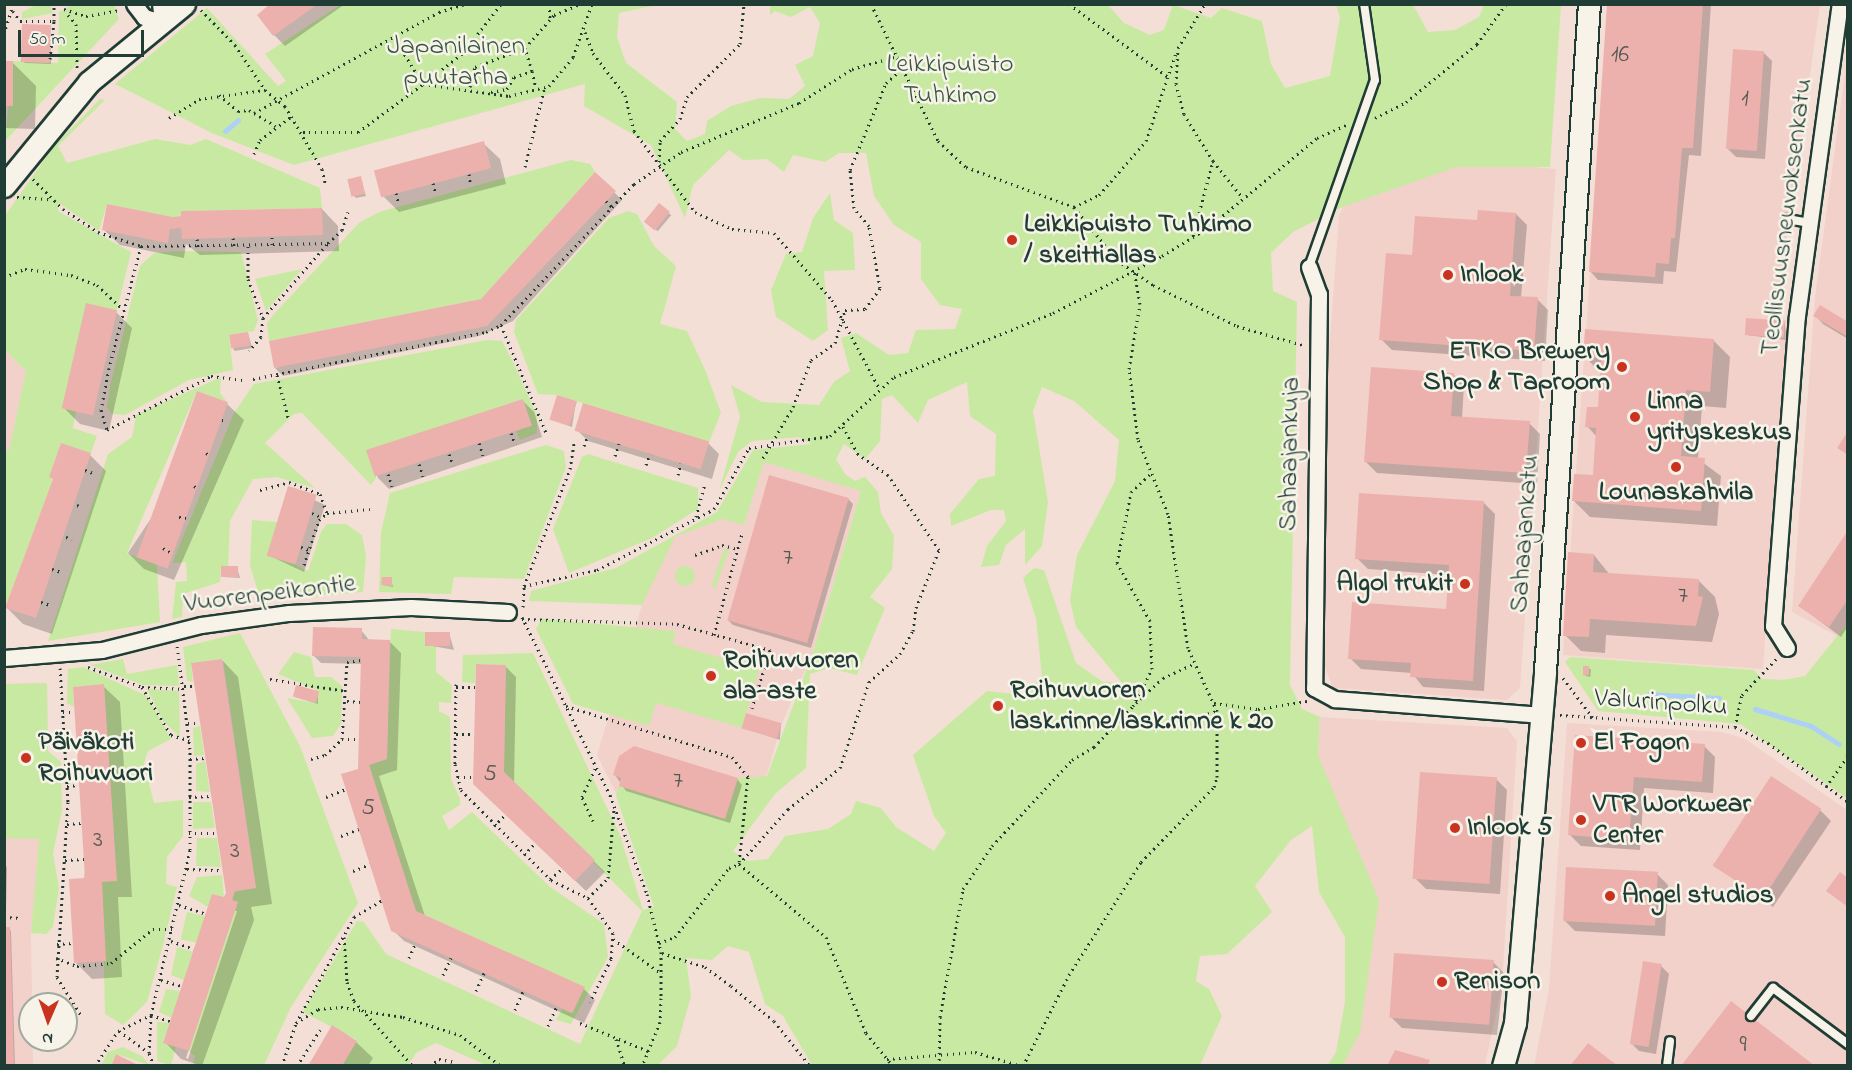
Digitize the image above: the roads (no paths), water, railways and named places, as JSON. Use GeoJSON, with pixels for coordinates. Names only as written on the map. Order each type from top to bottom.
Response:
{"type":"FeatureCollection","features":[{"type":"Feature","properties":{"kind":"main road","name":"Sahaajankatu"},"geometry":{"type":"LineString","coordinates":[[1503,1065],[1515,1023],[1549,715],[1588,4]]}},
{"type":"Feature","properties":{"kind":"main road"},"geometry":{"type":"LineString","coordinates":[[8,192],[89,82],[161,13],[192,7]]}},
{"type":"Feature","properties":{"kind":"street","name":"Teollisuusneuvoksenkatu"},"geometry":{"type":"LineString","coordinates":[[1786,648],[1773,626],[1809,223],[1840,4]]}},
{"type":"Feature","properties":{"kind":"street"},"geometry":{"type":"LineString","coordinates":[[129,7],[144,17],[161,13]]}},
{"type":"Feature","properties":{"kind":"street","name":"Sahaajankuja"},"geometry":{"type":"LineString","coordinates":[[1309,267],[1319,294],[1314,688],[1335,699],[1549,715]]}},
{"type":"Feature","properties":{"kind":"street","name":"Vuorenpeikontie"},"geometry":{"type":"LineString","coordinates":[[4,658],[59,655],[175,632],[331,609],[508,612]]}},
{"type":"Feature","properties":{"kind":"lane","name":"Sahaajankuja"},"geometry":{"type":"LineString","coordinates":[[1309,267],[1375,80],[1364,4]]}},
{"type":"Feature","properties":{"kind":"lane"},"geometry":{"type":"LineString","coordinates":[[1787,219],[1809,223]]}},
{"type":"Feature","properties":{"kind":"lane"},"geometry":{"type":"LineString","coordinates":[[1751,1016],[1773,988],[1848,1044]]}},
{"type":"Feature","properties":{"kind":"lane"},"geometry":{"type":"LineString","coordinates":[[1666,1065],[1670,1041]]}},
{"type":"Feature","properties":{"kind":"waterway"},"geometry":{"type":"LineString","coordinates":[[225,131],[238,120]]}},
{"type":"Feature","properties":{"kind":"waterway"},"geometry":{"type":"LineString","coordinates":[[1649,694],[1719,698]]}},
{"type":"Feature","properties":{"kind":"waterway"},"geometry":{"type":"LineString","coordinates":[[1755,709],[1811,726],[1839,744]]}},
{"type":"Feature","properties":{"kind":"place","name":"Leikkipuisto Tuhkimo / skeittiallas"},"geometry":{"type":"Point","coordinates":[1012,240]}},
{"type":"Feature","properties":{"kind":"place","name":"Inlook"},"geometry":{"type":"Point","coordinates":[1448,275]}},
{"type":"Feature","properties":{"kind":"place","name":"ETKO Brewery Shop & Taproom"},"geometry":{"type":"Point","coordinates":[1622,367]}},
{"type":"Feature","properties":{"kind":"place","name":"Linna yrityskeskus"},"geometry":{"type":"Point","coordinates":[1635,417]}},
{"type":"Feature","properties":{"kind":"place","name":"Lounaskahvila"},"geometry":{"type":"Point","coordinates":[1676,467]}},
{"type":"Feature","properties":{"kind":"place","name":"Algol trukit"},"geometry":{"type":"Point","coordinates":[1465,584]}},
{"type":"Feature","properties":{"kind":"place","name":"Roihuvuoren ala-aste"},"geometry":{"type":"Point","coordinates":[711,676]}},
{"type":"Feature","properties":{"kind":"place","name":"Roihuvuoren lask.rinne/lask.rinne k 20"},"geometry":{"type":"Point","coordinates":[998,706]}},
{"type":"Feature","properties":{"kind":"place","name":"El Fogon"},"geometry":{"type":"Point","coordinates":[1581,743]}},
{"type":"Feature","properties":{"kind":"place","name":"Päiväkoti Roihuvuori"},"geometry":{"type":"Point","coordinates":[26,758]}},
{"type":"Feature","properties":{"kind":"place","name":"VTR Workwear Center"},"geometry":{"type":"Point","coordinates":[1581,820]}},
{"type":"Feature","properties":{"kind":"place","name":"Inlook 5"},"geometry":{"type":"Point","coordinates":[1455,828]}},
{"type":"Feature","properties":{"kind":"place","name":"Angel studios"},"geometry":{"type":"Point","coordinates":[1610,896]}},
{"type":"Feature","properties":{"kind":"place","name":"Renison"},"geometry":{"type":"Point","coordinates":[1442,982]}},
{"type":"Feature","properties":{"kind":"park label","name":"Japanilainen puutarha"},"geometry":{"type":"Point","coordinates":[456,62]}},
{"type":"Feature","properties":{"kind":"park label","name":"Leikkipuisto Tuhkimo"},"geometry":{"type":"Point","coordinates":[950,80]}}]}
